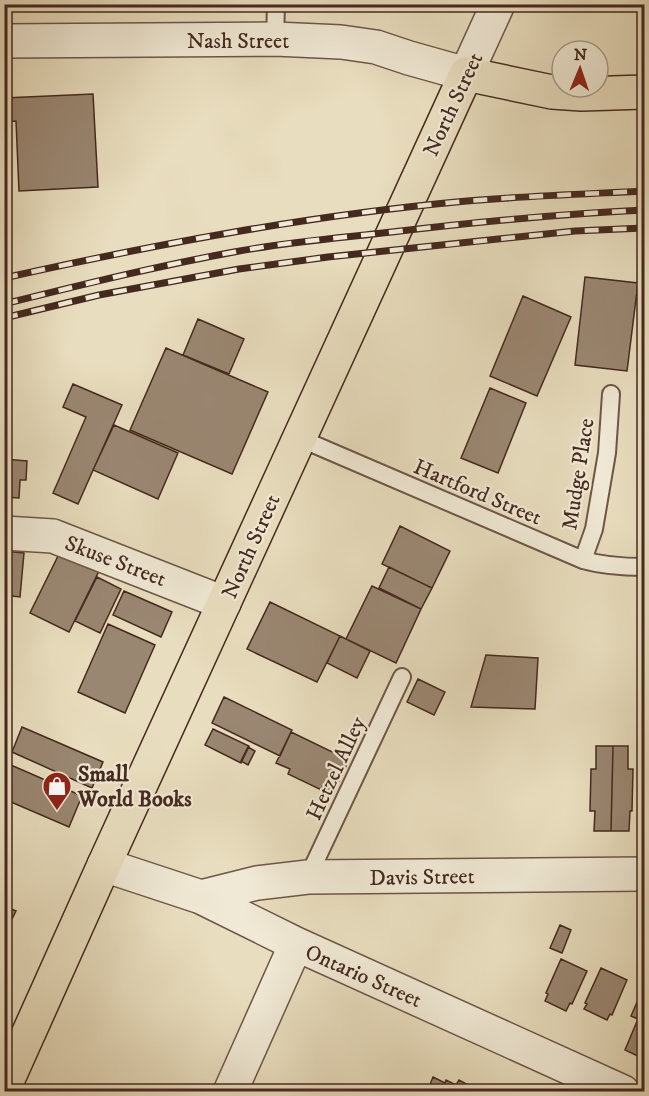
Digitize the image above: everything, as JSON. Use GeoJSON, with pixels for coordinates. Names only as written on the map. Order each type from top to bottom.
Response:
{"type":"FeatureCollection","features":[{"type":"Feature","properties":{"kind":"main road"},"geometry":{"type":"LineString","coordinates":[[466,74],[552,92],[582,94],[645,92]]}},
{"type":"Feature","properties":{"kind":"main road","name":"North Street"},"geometry":{"type":"LineString","coordinates":[[4,1088],[466,74]]}},
{"type":"Feature","properties":{"kind":"street","name":"North Street"},"geometry":{"type":"LineString","coordinates":[[466,74],[498,4]]}},
{"type":"Feature","properties":{"kind":"street","name":"Nash Street"},"geometry":{"type":"LineString","coordinates":[[4,41],[275,39],[341,42],[376,47],[466,74]]}},
{"type":"Feature","properties":{"kind":"street","name":"Skuse Street"},"geometry":{"type":"LineString","coordinates":[[4,533],[53,536],[224,603]]}},
{"type":"Feature","properties":{"kind":"street","name":"Ontario Street"},"geometry":{"type":"LineString","coordinates":[[104,865],[201,897],[296,944],[623,1092]]}},
{"type":"Feature","properties":{"kind":"street","name":"Davis Street"},"geometry":{"type":"LineString","coordinates":[[201,897],[256,883],[308,877],[645,874]]}},
{"type":"Feature","properties":{"kind":"street"},"geometry":{"type":"LineString","coordinates":[[230,1092],[296,944]]}},
{"type":"Feature","properties":{"kind":"lane"},"geometry":{"type":"LineString","coordinates":[[275,39],[276,4]]}},
{"type":"Feature","properties":{"kind":"lane","name":"Mudge Place"},"geometry":{"type":"LineString","coordinates":[[583,560],[594,529],[605,464],[611,394]]}},
{"type":"Feature","properties":{"kind":"lane","name":"Hartford Street"},"geometry":{"type":"LineString","coordinates":[[299,438],[583,560],[615,567],[645,567]]}},
{"type":"Feature","properties":{"kind":"lane","name":"Hetzel Alley"},"geometry":{"type":"LineString","coordinates":[[308,877],[402,677]]}},
{"type":"Feature","properties":{"kind":"building"},"geometry":{"type":"Polygon","coordinates":[[[93,94],[98,187],[19,191],[16,121],[4,122],[4,98],[93,94]]]}},
{"type":"Feature","properties":{"kind":"building"},"geometry":{"type":"Polygon","coordinates":[[[585,277],[638,283],[627,371],[575,365],[585,277]]]}},
{"type":"Feature","properties":{"kind":"building"},"geometry":{"type":"Polygon","coordinates":[[[523,296],[571,317],[537,396],[490,376],[523,296]]]}},
{"type":"Feature","properties":{"kind":"building"},"geometry":{"type":"Polygon","coordinates":[[[198,319],[244,339],[229,374],[183,355],[198,319]]]}},
{"type":"Feature","properties":{"kind":"building"},"geometry":{"type":"Polygon","coordinates":[[[166,348],[268,392],[232,474],[130,430],[166,348]]]}},
{"type":"Feature","properties":{"kind":"building"},"geometry":{"type":"Polygon","coordinates":[[[73,384],[122,405],[78,504],[53,493],[86,417],[63,407],[73,384]]]}},
{"type":"Feature","properties":{"kind":"building"},"geometry":{"type":"Polygon","coordinates":[[[490,388],[526,403],[498,473],[461,458],[490,388]]]}},
{"type":"Feature","properties":{"kind":"building"},"geometry":{"type":"Polygon","coordinates":[[[114,425],[178,453],[158,499],[93,470],[114,425]]]}},
{"type":"Feature","properties":{"kind":"building"},"geometry":{"type":"Polygon","coordinates":[[[4,459],[27,461],[26,480],[20,480],[19,498],[4,497],[4,459]]]}},
{"type":"Feature","properties":{"kind":"building"},"geometry":{"type":"Polygon","coordinates":[[[400,526],[450,551],[432,588],[382,564],[400,526]]]}},
{"type":"Feature","properties":{"kind":"building"},"geometry":{"type":"Polygon","coordinates":[[[4,551],[24,553],[20,597],[4,595],[4,551]]]}},
{"type":"Feature","properties":{"kind":"building"},"geometry":{"type":"Polygon","coordinates":[[[60,552],[99,571],[69,632],[30,613],[60,552]]]}},
{"type":"Feature","properties":{"kind":"building"},"geometry":{"type":"Polygon","coordinates":[[[389,567],[432,588],[421,609],[379,588],[389,567]]]}},
{"type":"Feature","properties":{"kind":"building"},"geometry":{"type":"Polygon","coordinates":[[[97,577],[121,589],[100,633],[75,621],[97,577]]]}},
{"type":"Feature","properties":{"kind":"building"},"geometry":{"type":"Polygon","coordinates":[[[372,586],[421,609],[396,663],[346,639],[372,586]]]}},
{"type":"Feature","properties":{"kind":"building"},"geometry":{"type":"Polygon","coordinates":[[[124,591],[172,612],[161,637],[113,615],[124,591]]]}},
{"type":"Feature","properties":{"kind":"building"},"geometry":{"type":"Polygon","coordinates":[[[270,602],[340,636],[317,682],[247,649],[270,602]]]}},
{"type":"Feature","properties":{"kind":"building"},"geometry":{"type":"Polygon","coordinates":[[[108,624],[155,645],[125,713],[78,692],[108,624]]]}},
{"type":"Feature","properties":{"kind":"building"},"geometry":{"type":"Polygon","coordinates":[[[340,636],[370,651],[357,678],[327,663],[340,636]]]}},
{"type":"Feature","properties":{"kind":"building"},"geometry":{"type":"Polygon","coordinates":[[[486,655],[538,658],[535,709],[471,707],[486,655]]]}},
{"type":"Feature","properties":{"kind":"building"},"geometry":{"type":"Polygon","coordinates":[[[418,679],[445,692],[434,715],[407,702],[418,679]]]}},
{"type":"Feature","properties":{"kind":"building"},"geometry":{"type":"Polygon","coordinates":[[[224,697],[292,730],[280,756],[212,723],[224,697]]]}},
{"type":"Feature","properties":{"kind":"building"},"geometry":{"type":"Polygon","coordinates":[[[22,727],[103,762],[92,788],[12,752],[22,727]]]}},
{"type":"Feature","properties":{"kind":"building"},"geometry":{"type":"Polygon","coordinates":[[[213,729],[249,746],[241,763],[205,745],[213,729]]]}},
{"type":"Feature","properties":{"kind":"building"},"geometry":{"type":"Polygon","coordinates":[[[291,732],[349,760],[332,795],[288,774],[290,769],[276,763],[291,732]]]}},
{"type":"Feature","properties":{"kind":"building"},"geometry":{"type":"Polygon","coordinates":[[[596,746],[613,746],[611,831],[594,831],[595,811],[590,811],[591,769],[596,769],[596,746]]]}},
{"type":"Feature","properties":{"kind":"building"},"geometry":{"type":"Polygon","coordinates":[[[613,746],[628,746],[628,769],[633,769],[629,831],[611,831],[613,746]]]}},
{"type":"Feature","properties":{"kind":"building"},"geometry":{"type":"Polygon","coordinates":[[[248,747],[255,751],[248,765],[241,761],[248,747]]]}},
{"type":"Feature","properties":{"kind":"building"},"geometry":{"type":"Polygon","coordinates":[[[4,762],[82,796],[69,827],[4,799],[4,762]]]}},
{"type":"Feature","properties":{"kind":"building"},"geometry":{"type":"Polygon","coordinates":[[[639,768],[644,768],[644,825],[639,825],[639,768]]]}},
{"type":"Feature","properties":{"kind":"building"},"geometry":{"type":"Polygon","coordinates":[[[4,906],[16,911],[4,935],[4,906]]]}},
{"type":"Feature","properties":{"kind":"building"},"geometry":{"type":"Polygon","coordinates":[[[560,925],[571,930],[562,953],[550,948],[560,925]]]}},
{"type":"Feature","properties":{"kind":"building"},"geometry":{"type":"Polygon","coordinates":[[[561,959],[587,971],[572,1004],[570,1003],[566,1011],[545,1001],[548,994],[546,993],[561,959]]]}},
{"type":"Feature","properties":{"kind":"building"},"geometry":{"type":"Polygon","coordinates":[[[601,968],[627,980],[612,1015],[610,1014],[607,1020],[584,1009],[601,968]]]}},
{"type":"Feature","properties":{"kind":"building"},"geometry":{"type":"Polygon","coordinates":[[[644,986],[644,1059],[625,1050],[638,1019],[631,1016],[644,986]]]}},
{"type":"Feature","properties":{"kind":"building"},"geometry":{"type":"Polygon","coordinates":[[[433,1077],[456,1085],[459,1080],[472,1087],[470,1092],[427,1092],[433,1077]]]}},
{"type":"Feature","properties":{"kind":"railway"},"geometry":{"type":"LineString","coordinates":[[4,278],[177,242],[350,214],[467,201],[644,191]]}},
{"type":"Feature","properties":{"kind":"railway"},"geometry":{"type":"LineString","coordinates":[[4,304],[205,257],[313,240],[486,222],[644,210]]}},
{"type":"Feature","properties":{"kind":"railway"},"geometry":{"type":"LineString","coordinates":[[4,318],[99,295],[239,269],[328,257],[575,231],[644,228]]}},
{"type":"Feature","properties":{"kind":"place","name":"Small World Books"},"geometry":{"type":"Point","coordinates":[57,812]}}]}
